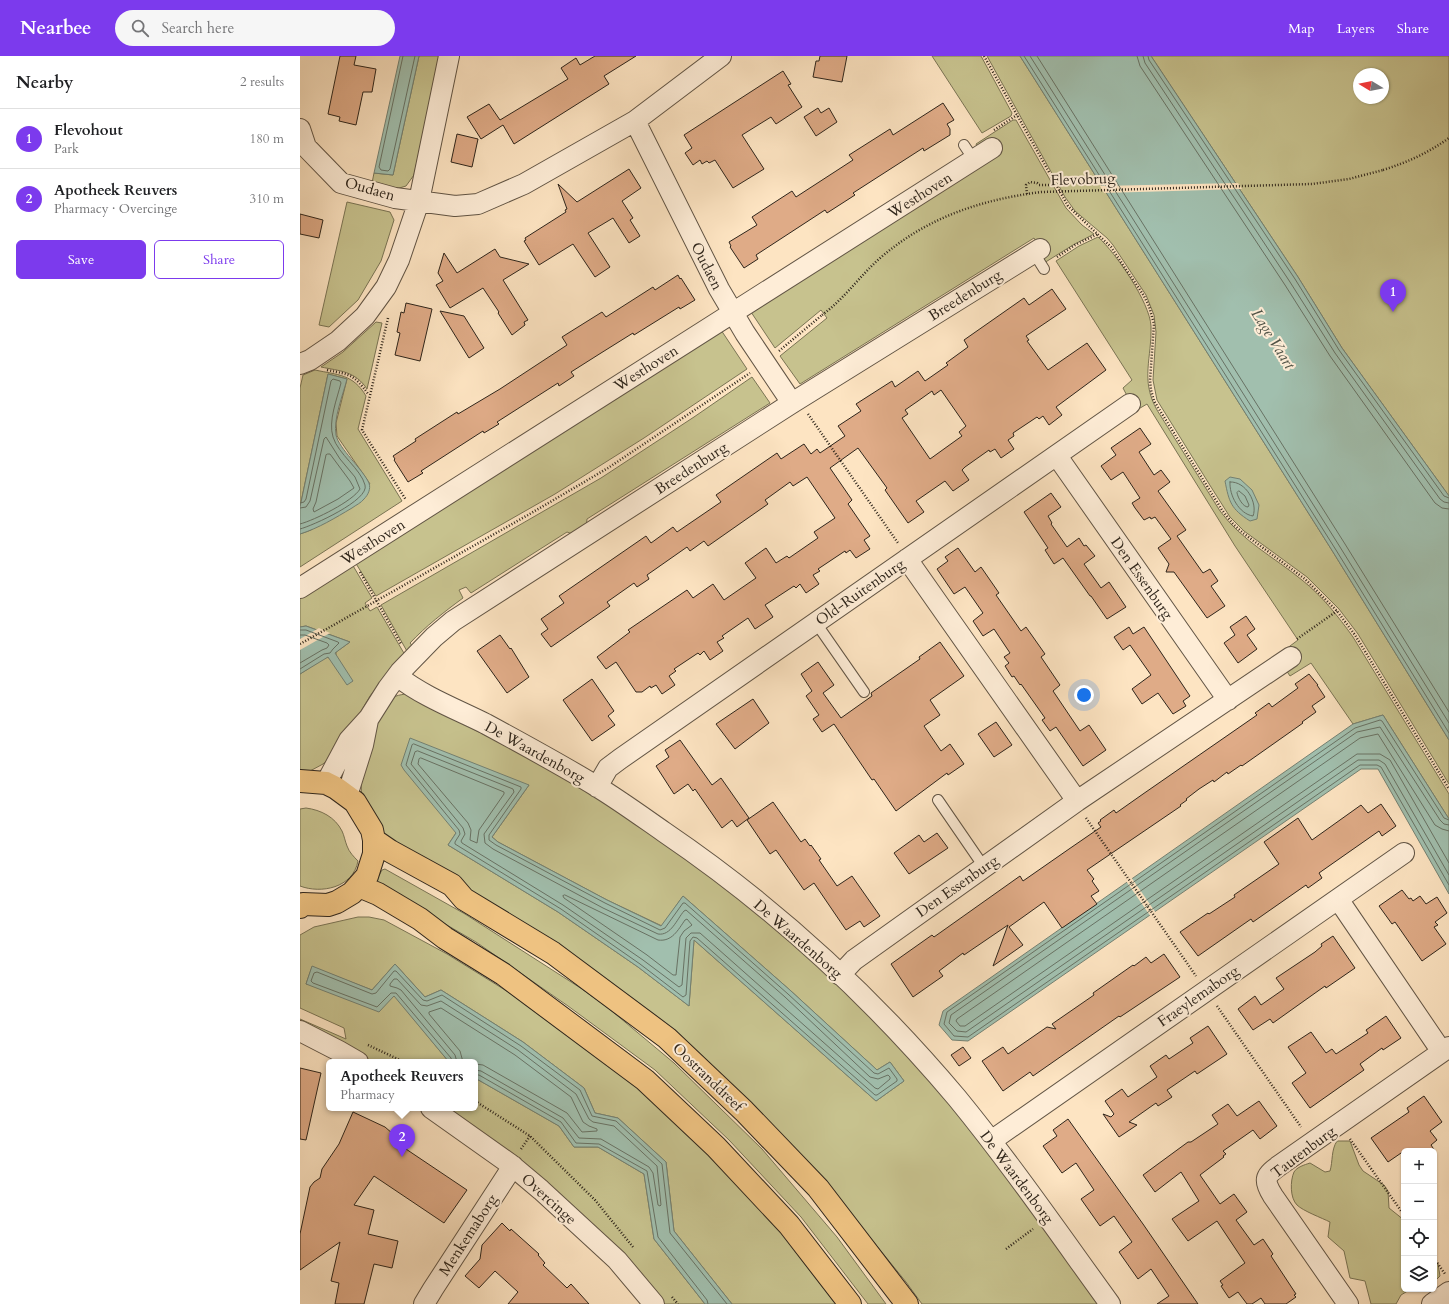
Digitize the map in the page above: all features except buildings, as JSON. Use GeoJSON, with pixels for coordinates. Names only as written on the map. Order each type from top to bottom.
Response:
{"type":"FeatureCollection","features":[{"type":"Feature","properties":{"kind":"main road"},"geometry":{"type":"LineString","coordinates":[[300,781],[315,791],[347,796],[355,802],[361,810],[372,830],[374,847],[362,895]]}},
{"type":"Feature","properties":{"kind":"main road","name":"Oostranddreef"},"geometry":{"type":"LineString","coordinates":[[315,791],[343,812],[356,830],[363,847],[374,847],[386,863],[448,896],[464,899],[553,953],[667,1038],[744,1111],[818,1188],[907,1304]]}},
{"type":"Feature","properties":{"kind":"main road"},"geometry":{"type":"LineString","coordinates":[[301,907],[315,916],[329,916],[362,895],[378,894],[420,919],[445,938],[503,974],[645,1080],[716,1147],[789,1225],[850,1304]]}},
{"type":"Feature","properties":{"kind":"street"},"geometry":{"type":"LineString","coordinates":[[305,362],[338,341],[365,316],[386,287],[399,260],[419,201],[449,56]]}},
{"type":"Feature","properties":{"kind":"street","name":"Oudaen"},"geometry":{"type":"LineString","coordinates":[[300,129],[306,146],[342,183],[395,198],[455,206],[478,204],[524,184],[635,121],[721,56]]}},
{"type":"Feature","properties":{"kind":"street","name":"Oudaen"},"geometry":{"type":"LineString","coordinates":[[635,121],[733,313],[756,351],[799,407]]}},
{"type":"Feature","properties":{"kind":"street","name":"Westhoven"},"geometry":{"type":"LineString","coordinates":[[300,588],[733,313],[969,152],[992,148]]}},
{"type":"Feature","properties":{"kind":"street","name":"Breedenburg"},"geometry":{"type":"LineString","coordinates":[[315,791],[350,740],[369,718],[396,676],[434,637],[462,614],[1043,257]]}},
{"type":"Feature","properties":{"kind":"street","name":"Old-Ruitenburg"},"geometry":{"type":"LineString","coordinates":[[597,787],[608,768],[816,623],[903,552],[1057,456],[1130,404]]}},
{"type":"Feature","properties":{"kind":"street","name":"Den Essenburg"},"geometry":{"type":"LineString","coordinates":[[1057,456],[1228,700]]}},
{"type":"Feature","properties":{"kind":"street"},"geometry":{"type":"LineString","coordinates":[[903,552],[1077,801]]}},
{"type":"Feature","properties":{"kind":"street","name":"Den Essenburg"},"geometry":{"type":"LineString","coordinates":[[840,975],[854,960],[1077,801],[1228,700],[1291,650]]}},
{"type":"Feature","properties":{"kind":"street","name":"De Waardenborg"},"geometry":{"type":"LineString","coordinates":[[396,676],[411,688],[484,724],[597,787],[694,853],[793,932],[840,975],[908,1043],[953,1094],[991,1141],[1110,1304]]}},
{"type":"Feature","properties":{"kind":"street","name":"Breedenburg"},"geometry":{"type":"LineString","coordinates":[[347,796],[363,745],[369,718]]}},
{"type":"Feature","properties":{"kind":"street","name":"Fraeylemaborg"},"geometry":{"type":"LineString","coordinates":[[991,1141],[1404,853]]}},
{"type":"Feature","properties":{"kind":"street","name":"Tautenburg"},"geometry":{"type":"LineString","coordinates":[[1338,899],[1446,1049],[1280,1165],[1269,1174],[1266,1179],[1266,1184],[1269,1190],[1348,1304]]}},
{"type":"Feature","properties":{"kind":"street"},"geometry":{"type":"LineString","coordinates":[[300,1031],[339,1050],[353,1059]]}},
{"type":"Feature","properties":{"kind":"street","name":"Overcinge"},"geometry":{"type":"LineString","coordinates":[[435,1111],[513,1166],[616,1260],[661,1298]]}},
{"type":"Feature","properties":{"kind":"street","name":"Menkemaborg"},"geometry":{"type":"LineString","coordinates":[[424,1304],[513,1166]]}},
{"type":"Feature","properties":{"kind":"street"},"geometry":{"type":"LineString","coordinates":[[1432,1304],[1447,1284]]}},
{"type":"Feature","properties":{"kind":"lane"},"geometry":{"type":"LineString","coordinates":[[816,623],[864,692]]}},
{"type":"Feature","properties":{"kind":"lane"},"geometry":{"type":"LineString","coordinates":[[938,800],[984,867]]}},
{"type":"Feature","properties":{"kind":"path"},"geometry":{"type":"LineString","coordinates":[[984,56],[1068,206],[1084,223],[1111,247],[1128,270],[1144,296],[1149,306],[1154,324],[1150,380],[1154,401],[1208,488],[1225,514],[1243,533],[1305,579],[1337,611],[1356,635],[1449,789]]}},
{"type":"Feature","properties":{"kind":"path","name":"Flevobrug"},"geometry":{"type":"LineString","coordinates":[[779,351],[846,294],[880,259],[905,239],[949,214],[982,203],[1027,194],[1071,191],[1312,184],[1349,179],[1406,163],[1425,154],[1449,138]]}},
{"type":"Feature","properties":{"kind":"path"},"geometry":{"type":"LineString","coordinates":[[1027,194],[1026,185],[1030,182],[1040,185],[1056,185]]}},
{"type":"Feature","properties":{"kind":"path"},"geometry":{"type":"LineString","coordinates":[[1043,257],[1098,234]]}},
{"type":"Feature","properties":{"kind":"path"},"geometry":{"type":"LineString","coordinates":[[389,316],[362,430],[409,504]]}},
{"type":"Feature","properties":{"kind":"path"},"geometry":{"type":"LineString","coordinates":[[305,362],[318,368],[348,374],[358,380],[369,396]]}},
{"type":"Feature","properties":{"kind":"path"},"geometry":{"type":"LineString","coordinates":[[300,644],[376,602],[608,468],[754,370]]}},
{"type":"Feature","properties":{"kind":"path"},"geometry":{"type":"LineString","coordinates":[[799,407],[903,552]]}},
{"type":"Feature","properties":{"kind":"path"},"geometry":{"type":"LineString","coordinates":[[360,573],[403,648]]}},
{"type":"Feature","properties":{"kind":"path"},"geometry":{"type":"LineString","coordinates":[[1291,650],[1337,611]]}},
{"type":"Feature","properties":{"kind":"path"},"geometry":{"type":"LineString","coordinates":[[1077,801],[1082,812],[1199,980]]}},
{"type":"Feature","properties":{"kind":"path"},"geometry":{"type":"LineString","coordinates":[[1215,1004],[1303,1130]]}},
{"type":"Feature","properties":{"kind":"path"},"geometry":{"type":"LineString","coordinates":[[478,1103],[530,1136],[595,1200],[634,1249]]}},
{"type":"Feature","properties":{"kind":"path"},"geometry":{"type":"LineString","coordinates":[[1348,1136],[1401,1211]]}},
{"type":"Feature","properties":{"kind":"path"},"geometry":{"type":"LineString","coordinates":[[1006,1249],[1035,1227]]}},
{"type":"Feature","properties":{"kind":"path"},"geometry":{"type":"LineString","coordinates":[[1437,1264],[1447,1284]]}},
{"type":"Feature","properties":{"kind":"path"},"geometry":{"type":"LineString","coordinates":[[661,1298],[678,1304]]}},
{"type":"Feature","properties":{"kind":"shaded area"},"geometry":{"type":"Polygon","coordinates":[[[419,56],[440,56],[414,175],[406,186],[396,189],[372,183],[374,173],[393,175],[419,56]]]}},
{"type":"Feature","properties":{"kind":"shaded area"},"geometry":{"type":"Polygon","coordinates":[[[932,56],[981,56],[1012,113],[1011,116],[982,133],[932,56]]]}},
{"type":"Feature","properties":{"kind":"shaded area"},"geometry":{"type":"Polygon","coordinates":[[[987,56],[1020,56],[1333,552],[1449,740],[1449,784],[1358,634],[1339,609],[1307,577],[1244,531],[1230,517],[1157,400],[1153,380],[1156,332],[1154,315],[1146,295],[1113,245],[1107,238],[1075,211],[1065,197],[987,56]]]}},
{"type":"Feature","properties":{"kind":"shaded area"},"geometry":{"type":"Polygon","coordinates":[[[1151,56],[1449,56],[1449,496],[1342,348],[1298,277],[1151,56]]]}},
{"type":"Feature","properties":{"kind":"shaded area"},"geometry":{"type":"Polygon","coordinates":[[[1013,120],[1016,120],[1066,208],[1082,225],[1094,234],[1044,263],[1040,258],[1044,255],[1034,238],[800,384],[780,356],[827,318],[821,310],[775,348],[751,312],[978,148],[976,144],[1013,120]]]}},
{"type":"Feature","properties":{"kind":"shaded area"},"geometry":{"type":"Polygon","coordinates":[[[347,202],[390,212],[394,220],[381,261],[358,300],[329,327],[319,325],[347,202]]]}},
{"type":"Feature","properties":{"kind":"shaded area"},"geometry":{"type":"Polygon","coordinates":[[[1098,237],[1114,254],[1131,279],[1139,292],[1149,316],[1151,338],[1148,379],[1149,389],[1157,410],[1220,511],[1229,522],[1248,540],[1309,586],[1342,621],[1449,794],[1449,819],[1383,715],[1353,724],[1311,663],[1290,676],[1286,670],[1286,649],[1298,640],[1235,546],[1147,404],[1135,411],[1123,388],[1132,380],[1056,261],[1079,246],[1098,237]]]}},
{"type":"Feature","properties":{"kind":"shaded area"},"geometry":{"type":"Polygon","coordinates":[[[376,322],[382,323],[367,389],[352,375],[321,367],[343,352],[376,322]]]}},
{"type":"Feature","properties":{"kind":"shaded area"},"geometry":{"type":"Polygon","coordinates":[[[721,330],[747,369],[644,438],[555,494],[376,596],[355,562],[721,330]]]}},
{"type":"Feature","properties":{"kind":"shaded area"},"geometry":{"type":"Polygon","coordinates":[[[315,370],[350,379],[356,383],[366,396],[358,429],[402,501],[300,567],[300,534],[311,530],[370,484],[337,436],[336,423],[347,379],[328,374],[300,507],[300,388],[303,375],[315,370]]]}},
{"type":"Feature","properties":{"kind":"shaded area"},"geometry":{"type":"Polygon","coordinates":[[[752,377],[770,403],[587,519],[586,528],[575,535],[567,532],[471,593],[466,587],[459,590],[463,598],[435,619],[410,643],[414,648],[408,653],[381,605],[601,478],[752,377]]]}},
{"type":"Feature","properties":{"kind":"shaded area"},"geometry":{"type":"Polygon","coordinates":[[[352,564],[372,598],[365,603],[370,611],[377,607],[405,655],[390,670],[370,696],[339,750],[323,764],[310,771],[300,773],[300,674],[326,657],[329,658],[336,655],[336,652],[350,642],[306,626],[300,627],[300,596],[352,564]]]}},
{"type":"Feature","properties":{"kind":"shaded area"},"geometry":{"type":"Polygon","coordinates":[[[405,694],[514,750],[583,788],[692,861],[783,933],[843,988],[938,1088],[977,1135],[1101,1304],[922,1304],[825,1182],[754,1106],[387,841],[370,812],[362,795],[361,786],[370,744],[381,716],[393,698],[405,694]],[[529,785],[456,833],[448,845],[558,912],[638,967],[689,1006],[694,940],[876,1101],[904,1081],[890,1062],[877,1070],[791,991],[683,896],[662,926],[607,900],[498,842],[492,837],[529,785]]]}},
{"type":"Feature","properties":{"kind":"shaded area"},"geometry":{"type":"Polygon","coordinates":[[[306,808],[322,812],[336,822],[342,831],[349,850],[358,861],[355,870],[350,877],[335,887],[317,889],[300,886],[300,809],[306,808]]]}},
{"type":"Feature","properties":{"kind":"shaded area"},"geometry":{"type":"Polygon","coordinates":[[[385,869],[465,914],[582,989],[607,1007],[674,1063],[762,1149],[837,1237],[886,1304],[868,1304],[801,1217],[729,1140],[655,1070],[568,1006],[476,942],[375,883],[382,870],[385,869]]]}},
{"type":"Feature","properties":{"kind":"shaded area"},"geometry":{"type":"Polygon","coordinates":[[[358,917],[369,917],[384,920],[447,954],[534,1008],[648,1095],[694,1137],[772,1221],[836,1304],[732,1304],[674,1231],[666,1162],[618,1118],[595,1113],[584,1088],[523,1042],[441,990],[425,997],[395,964],[372,990],[312,967],[306,984],[394,995],[447,1059],[367,1059],[347,1046],[300,1023],[300,1019],[346,1039],[344,1028],[300,1008],[300,935],[314,927],[358,917]]]}},
{"type":"Feature","properties":{"kind":"shaded area"},"geometry":{"type":"Polygon","coordinates":[[[478,1080],[559,1126],[574,1147],[598,1147],[644,1174],[654,1239],[705,1304],[664,1304],[629,1264],[446,1111],[478,1111],[478,1080]]]}},
{"type":"Feature","properties":{"kind":"shaded area"},"geometry":{"type":"Polygon","coordinates":[[[1337,1141],[1350,1141],[1359,1165],[1363,1171],[1384,1185],[1388,1191],[1389,1208],[1401,1218],[1401,1292],[1406,1292],[1401,1295],[1396,1304],[1371,1304],[1365,1281],[1350,1278],[1344,1251],[1328,1237],[1330,1222],[1300,1207],[1293,1198],[1291,1185],[1295,1170],[1310,1163],[1325,1172],[1330,1171],[1335,1144],[1337,1141]]]}},
{"type":"Feature","properties":{"kind":"shaded area"},"geometry":{"type":"Polygon","coordinates":[[[1437,1262],[1438,1264],[1440,1276],[1437,1279],[1437,1262]]]}},
{"type":"Feature","properties":{"kind":"water"},"geometry":{"type":"Polygon","coordinates":[[[400,56],[419,56],[393,175],[374,173],[400,56]]]}},
{"type":"Feature","properties":{"kind":"water","name":"Lage Vaart"},"geometry":{"type":"Polygon","coordinates":[[[1020,56],[1151,56],[1298,277],[1342,348],[1449,496],[1449,740],[1333,552],[1020,56]]]}},
{"type":"Feature","properties":{"kind":"water"},"geometry":{"type":"Polygon","coordinates":[[[328,374],[347,379],[337,414],[335,429],[336,435],[341,446],[366,477],[370,485],[367,496],[360,503],[320,526],[300,534],[300,507],[328,374]]]}},
{"type":"Feature","properties":{"kind":"water"},"geometry":{"type":"Polygon","coordinates":[[[1230,477],[1240,479],[1252,490],[1259,505],[1257,519],[1250,521],[1235,509],[1230,500],[1225,481],[1230,477]]]}},
{"type":"Feature","properties":{"kind":"water"},"geometry":{"type":"Polygon","coordinates":[[[306,626],[350,642],[335,653],[353,681],[347,685],[328,657],[300,674],[300,627],[306,626]]]}},
{"type":"Feature","properties":{"kind":"water"},"geometry":{"type":"Polygon","coordinates":[[[1383,715],[1449,819],[1449,894],[1378,769],[1361,769],[968,1041],[952,1040],[939,1025],[943,1011],[1353,724],[1383,715]]]}},
{"type":"Feature","properties":{"kind":"water"},"geometry":{"type":"Polygon","coordinates":[[[410,738],[529,785],[492,837],[498,842],[607,900],[661,926],[683,896],[791,991],[877,1070],[890,1062],[904,1081],[876,1101],[694,940],[689,1006],[638,967],[558,912],[448,845],[456,833],[401,765],[410,738]]]}},
{"type":"Feature","properties":{"kind":"water"},"geometry":{"type":"Polygon","coordinates":[[[395,964],[425,997],[441,990],[523,1042],[584,1088],[595,1113],[618,1118],[666,1162],[674,1231],[732,1304],[705,1304],[654,1239],[644,1174],[598,1147],[574,1147],[559,1126],[478,1080],[478,1059],[446,1059],[394,996],[379,1012],[306,984],[312,966],[372,990],[395,964]]]}},
{"type":"Feature","properties":{"kind":"pier"},"geometry":{"type":"Polygon","coordinates":[[[1238,183],[1242,189],[1104,193],[1100,186],[1238,183]]]}},
{"type":"Feature","properties":{"kind":"pier"},"geometry":{"type":"Polygon","coordinates":[[[319,628],[330,633],[300,650],[300,639],[319,628]]]}},
{"type":"Feature","properties":{"kind":"pier"},"geometry":{"type":"Polygon","coordinates":[[[1131,877],[1156,913],[1151,917],[1126,881],[1131,877]]]}},
{"type":"Feature","properties":{"kind":"place","name":"Flevohout"},"geometry":{"type":"Point","coordinates":[1393,312]}},
{"type":"Feature","properties":{"kind":"place","name":"Apotheek Reuvers"},"geometry":{"type":"Point","coordinates":[402,1157]}}]}
